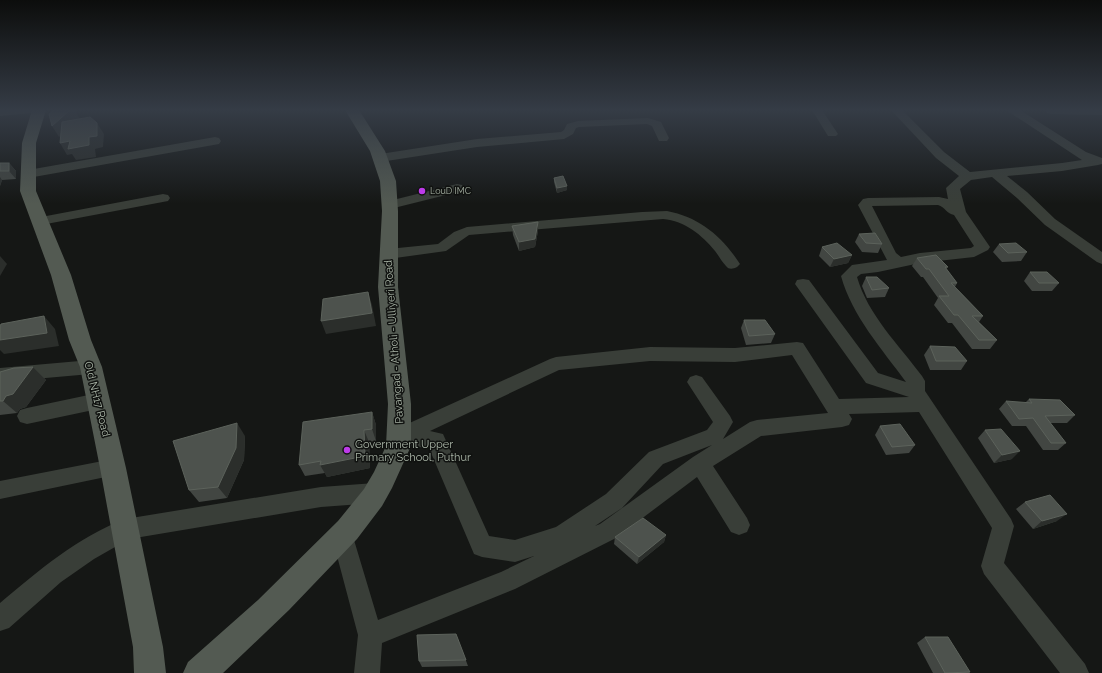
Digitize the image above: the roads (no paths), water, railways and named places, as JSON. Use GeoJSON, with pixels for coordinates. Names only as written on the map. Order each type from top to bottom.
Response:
{"type":"FeatureCollection","features":[{"type":"Feature","properties":{"kind":"main road","name":"Old NH17 Road"},"geometry":{"type":"LineString","coordinates":[[29,141],[28,191],[61,275],[80,340],[91,367],[113,468],[148,647],[150,673]]}},
{"type":"Feature","properties":{"kind":"main road","name":"Pavangad - Atholi - Ulliyeri Road"},"geometry":{"type":"LineString","coordinates":[[199,673],[231,647],[343,537],[384,480],[399,446],[400,415],[396,357],[390,314],[387,271],[390,205],[384,168],[373,141]]}},
{"type":"Feature","properties":{"kind":"street"},"geometry":{"type":"LineString","coordinates":[[380,158],[494,141]]}},
{"type":"Feature","properties":{"kind":"street"},"geometry":{"type":"LineString","coordinates":[[927,141],[940,155],[967,176]]}},
{"type":"Feature","properties":{"kind":"street"},"geometry":{"type":"LineString","coordinates":[[1061,141],[1082,155],[1098,161]]}},
{"type":"Feature","properties":{"kind":"street"},"geometry":{"type":"LineString","coordinates":[[28,174],[215,142]]}},
{"type":"Feature","properties":{"kind":"street"},"geometry":{"type":"LineString","coordinates":[[1076,673],[992,566],[1003,526],[920,398],[916,381],[868,316],[850,286],[849,276],[856,270],[920,258],[974,252],[983,247],[958,212],[954,200],[953,188],[967,176],[1062,168],[1098,161]]}},
{"type":"Feature","properties":{"kind":"street"},"geometry":{"type":"LineString","coordinates":[[996,174],[1022,195],[1050,222],[1102,259]]}},
{"type":"Feature","properties":{"kind":"street"},"geometry":{"type":"LineString","coordinates":[[390,205],[456,188]]}},
{"type":"Feature","properties":{"kind":"street"},"geometry":{"type":"LineString","coordinates":[[41,221],[162,198]]}},
{"type":"Feature","properties":{"kind":"street"},"geometry":{"type":"LineString","coordinates":[[898,263],[890,255],[866,205],[868,202],[939,201],[946,203],[953,211],[958,212]]}},
{"type":"Feature","properties":{"kind":"street"},"geometry":{"type":"LineString","coordinates":[[388,254],[441,248],[458,234],[467,232],[670,216],[696,225],[718,244],[732,264]]}},
{"type":"Feature","properties":{"kind":"street"},"geometry":{"type":"LineString","coordinates":[[803,284],[872,378],[920,398]]}},
{"type":"Feature","properties":{"kind":"street"},"geometry":{"type":"LineString","coordinates":[[370,635],[507,581],[608,531],[700,463],[757,428],[842,419],[797,348],[735,355],[650,354],[556,364],[399,437]]}},
{"type":"Feature","properties":{"kind":"street"},"geometry":{"type":"LineString","coordinates":[[0,375],[91,367]]}},
{"type":"Feature","properties":{"kind":"street"},"geometry":{"type":"LineString","coordinates":[[399,437],[436,440],[482,546],[515,550],[562,536],[614,501],[656,458],[714,436],[723,422],[696,382]]}},
{"type":"Feature","properties":{"kind":"street"},"geometry":{"type":"LineString","coordinates":[[834,407],[920,398]]}},
{"type":"Feature","properties":{"kind":"street"},"geometry":{"type":"LineString","coordinates":[[27,416],[98,401]]}},
{"type":"Feature","properties":{"kind":"street"},"geometry":{"type":"LineString","coordinates":[[700,463],[739,525]]}},
{"type":"Feature","properties":{"kind":"street"},"geometry":{"type":"LineString","coordinates":[[0,490],[113,468]]}},
{"type":"Feature","properties":{"kind":"street"},"geometry":{"type":"LineString","coordinates":[[0,619],[59,570],[86,551],[125,529],[322,497],[375,493]]}},
{"type":"Feature","properties":{"kind":"street"},"geometry":{"type":"LineString","coordinates":[[343,537],[370,635],[367,673]]}},
{"type":"Feature","properties":{"kind":"place","name":"LouD IMC"},"geometry":{"type":"Point","coordinates":[422,191]}},
{"type":"Feature","properties":{"kind":"place","name":"Government Upper Primary School, Puthur"},"geometry":{"type":"Point","coordinates":[347,450]}}]}
